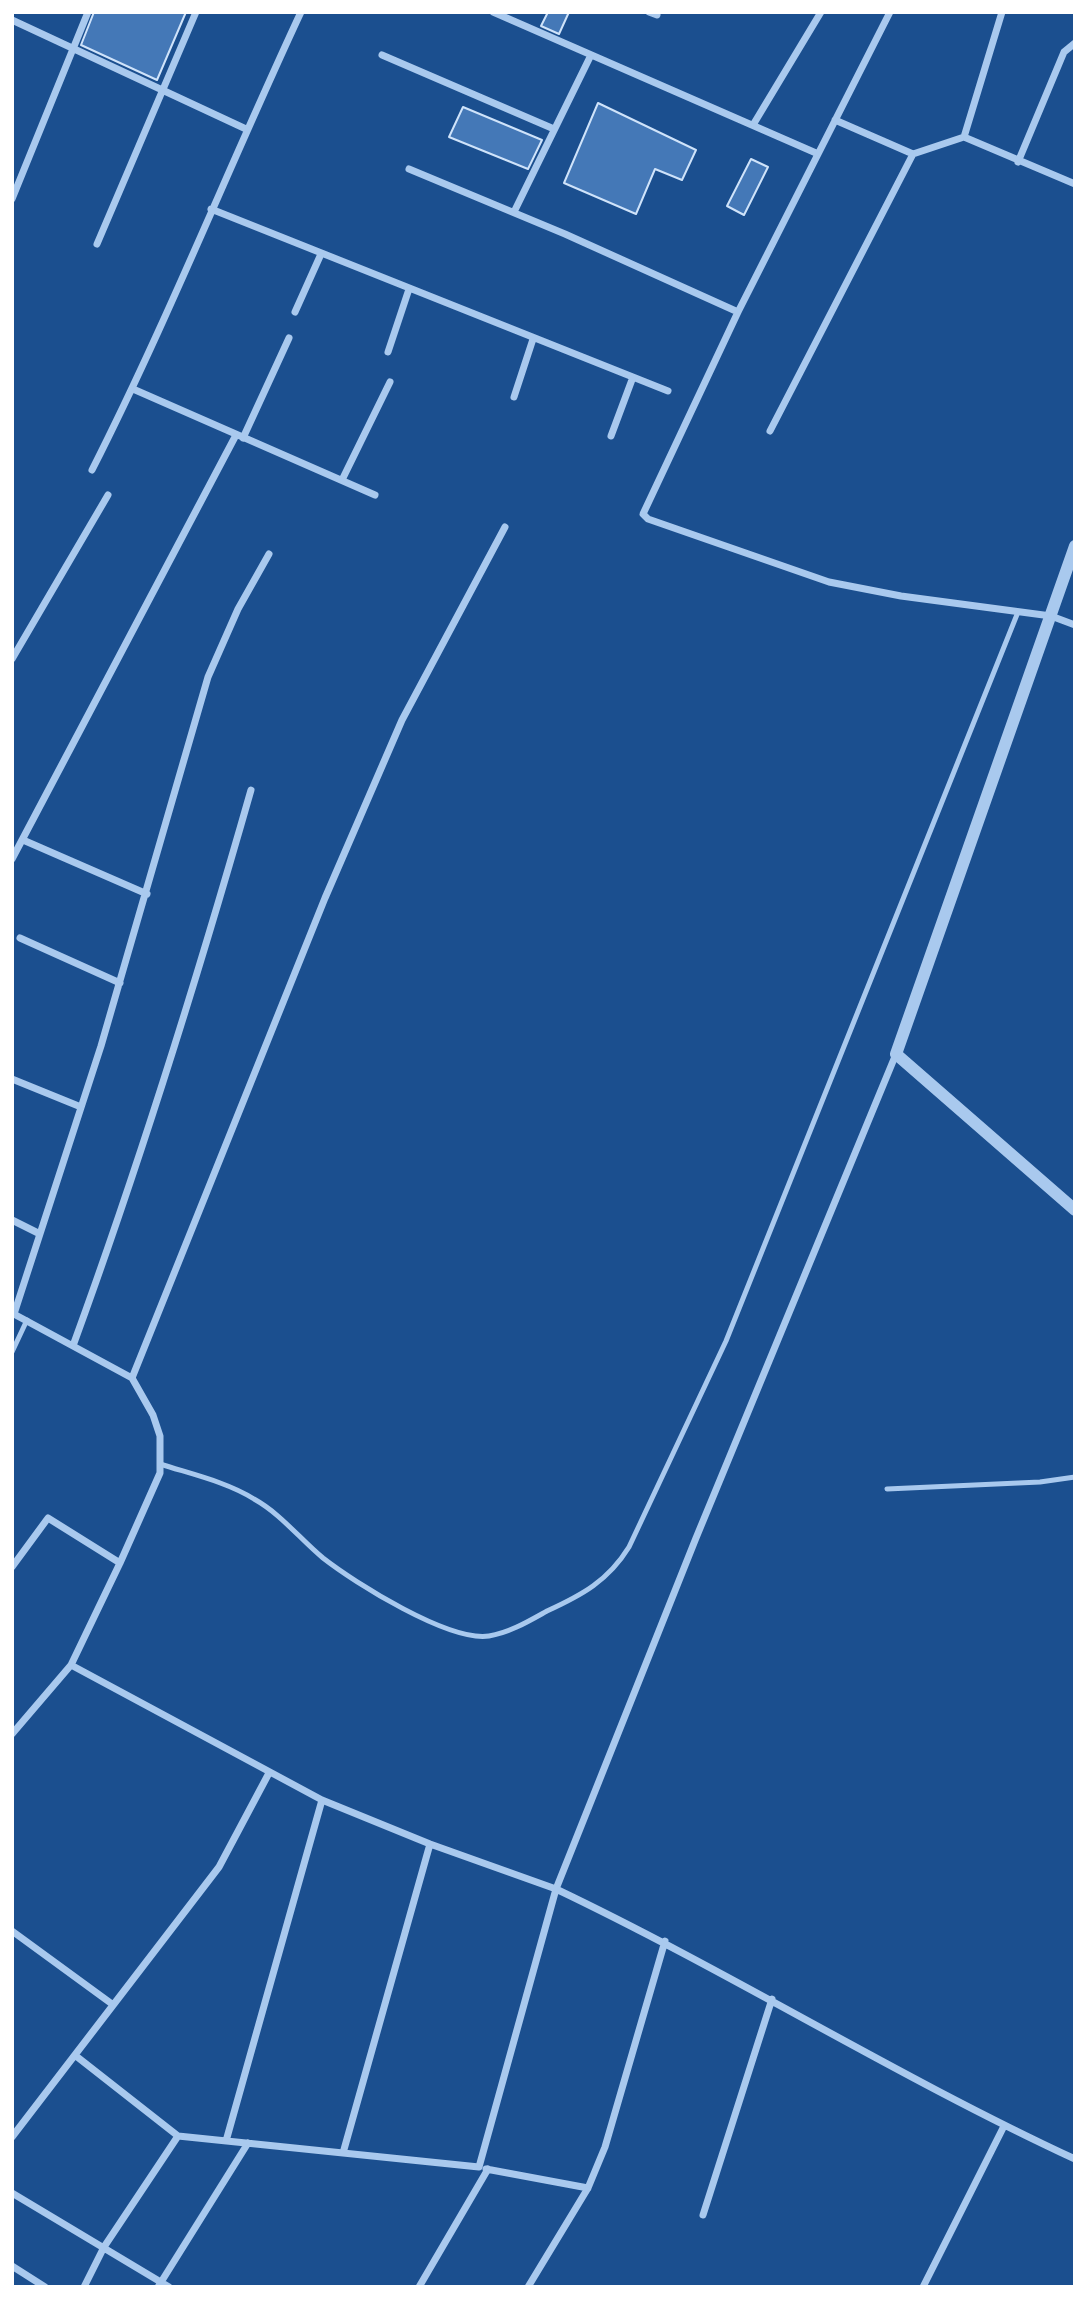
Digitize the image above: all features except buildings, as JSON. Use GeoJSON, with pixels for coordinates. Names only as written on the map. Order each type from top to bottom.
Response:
{"type":"FeatureCollection","features":[{"type":"Feature","properties":{"kind":"street"},"geometry":{"type":"LineString","coordinates":[[12,199],[88,12]]}},
{"type":"Feature","properties":{"kind":"street"},"geometry":{"type":"LineString","coordinates":[[97,244],[196,12]]}},
{"type":"Feature","properties":{"kind":"street"},"geometry":{"type":"LineString","coordinates":[[92,470],[133,389],[246,129],[301,12]]}},
{"type":"Feature","properties":{"kind":"street"},"geometry":{"type":"LineString","coordinates":[[493,12],[816,153]]}},
{"type":"Feature","properties":{"kind":"street"},"geometry":{"type":"LineString","coordinates":[[753,125],[821,12]]}},
{"type":"Feature","properties":{"kind":"street"},"geometry":{"type":"LineString","coordinates":[[890,12],[816,153],[643,514],[648,519],[829,582],[901,596],[1051,616],[1075,625]]}},
{"type":"Feature","properties":{"kind":"street"},"geometry":{"type":"LineString","coordinates":[[964,137],[1002,12]]}},
{"type":"Feature","properties":{"kind":"street"},"geometry":{"type":"LineString","coordinates":[[12,20],[246,129]]}},
{"type":"Feature","properties":{"kind":"street"},"geometry":{"type":"LineString","coordinates":[[1018,162],[1064,52],[1075,43]]}},
{"type":"Feature","properties":{"kind":"street"},"geometry":{"type":"LineString","coordinates":[[382,55],[554,129]]}},
{"type":"Feature","properties":{"kind":"street"},"geometry":{"type":"LineString","coordinates":[[514,212],[591,55]]}},
{"type":"Feature","properties":{"kind":"street"},"geometry":{"type":"LineString","coordinates":[[835,120],[913,154],[964,137],[1075,184]]}},
{"type":"Feature","properties":{"kind":"street"},"geometry":{"type":"LineString","coordinates":[[770,431],[913,154]]}},
{"type":"Feature","properties":{"kind":"street"},"geometry":{"type":"LineString","coordinates":[[409,169],[514,212],[738,312]]}},
{"type":"Feature","properties":{"kind":"street"},"geometry":{"type":"LineString","coordinates":[[211,209],[668,391]]}},
{"type":"Feature","properties":{"kind":"street"},"geometry":{"type":"LineString","coordinates":[[295,312],[321,254]]}},
{"type":"Feature","properties":{"kind":"street"},"geometry":{"type":"LineString","coordinates":[[388,352],[409,289]]}},
{"type":"Feature","properties":{"kind":"street"},"geometry":{"type":"LineString","coordinates":[[12,859],[240,437],[289,338]]}},
{"type":"Feature","properties":{"kind":"street"},"geometry":{"type":"LineString","coordinates":[[514,397],[533,339]]}},
{"type":"Feature","properties":{"kind":"street"},"geometry":{"type":"LineString","coordinates":[[611,436],[633,377]]}},
{"type":"Feature","properties":{"kind":"street"},"geometry":{"type":"LineString","coordinates":[[342,480],[390,382]]}},
{"type":"Feature","properties":{"kind":"street"},"geometry":{"type":"LineString","coordinates":[[133,389],[375,495]]}},
{"type":"Feature","properties":{"kind":"street"},"geometry":{"type":"LineString","coordinates":[[12,659],[108,495]]}},
{"type":"Feature","properties":{"kind":"street"},"geometry":{"type":"LineString","coordinates":[[132,1378],[326,898],[397,731],[505,527]]}},
{"type":"Feature","properties":{"kind":"street"},"geometry":{"type":"LineString","coordinates":[[479,2167],[556,1889],[895,1054],[1075,546]]}},
{"type":"Feature","properties":{"kind":"street"},"geometry":{"type":"LineString","coordinates":[[12,1734],[71,1665],[160,1473],[160,1436],[153,1415],[132,1378],[74,1343],[13,1313],[120,983],[208,677],[238,609],[270,554]]}},
{"type":"Feature","properties":{"kind":"street"},"geometry":{"type":"LineString","coordinates":[[74,1343],[108,1250],[216,910],[251,790]]}},
{"type":"Feature","properties":{"kind":"street"},"geometry":{"type":"LineString","coordinates":[[23,840],[147,894]]}},
{"type":"Feature","properties":{"kind":"street"},"geometry":{"type":"LineString","coordinates":[[20,938],[120,983]]}},
{"type":"Feature","properties":{"kind":"street"},"geometry":{"type":"LineString","coordinates":[[895,1054],[1075,1210]]}},
{"type":"Feature","properties":{"kind":"street"},"geometry":{"type":"LineString","coordinates":[[12,1079],[81,1107]]}},
{"type":"Feature","properties":{"kind":"street"},"geometry":{"type":"LineString","coordinates":[[12,1220],[40,1234]]}},
{"type":"Feature","properties":{"kind":"street"},"geometry":{"type":"LineString","coordinates":[[12,1567],[48,1518],[120,1563]]}},
{"type":"Feature","properties":{"kind":"street"},"geometry":{"type":"LineString","coordinates":[[71,1665],[322,1800],[430,1844],[556,1889],[665,1941],[1003,2126],[1075,2159]]}},
{"type":"Feature","properties":{"kind":"street"},"geometry":{"type":"LineString","coordinates":[[12,2137],[76,2056],[111,2004],[219,1867],[269,1773]]}},
{"type":"Feature","properties":{"kind":"street"},"geometry":{"type":"LineString","coordinates":[[226,2141],[322,1800]]}},
{"type":"Feature","properties":{"kind":"street"},"geometry":{"type":"LineString","coordinates":[[343,2153],[430,1844]]}},
{"type":"Feature","properties":{"kind":"street"},"geometry":{"type":"LineString","coordinates":[[12,1931],[111,2004]]}},
{"type":"Feature","properties":{"kind":"street"},"geometry":{"type":"LineString","coordinates":[[528,2287],[588,2188],[605,2147],[665,1941]]}},
{"type":"Feature","properties":{"kind":"street"},"geometry":{"type":"LineString","coordinates":[[703,2215],[772,1999]]}},
{"type":"Feature","properties":{"kind":"street"},"geometry":{"type":"LineString","coordinates":[[76,2056],[178,2136],[479,2167],[588,2188]]}},
{"type":"Feature","properties":{"kind":"street"},"geometry":{"type":"LineString","coordinates":[[922,2287],[1003,2126]]}},
{"type":"Feature","properties":{"kind":"street"},"geometry":{"type":"LineString","coordinates":[[83,2287],[104,2247],[178,2136]]}},
{"type":"Feature","properties":{"kind":"street"},"geometry":{"type":"LineString","coordinates":[[160,2284],[248,2143]]}},
{"type":"Feature","properties":{"kind":"street"},"geometry":{"type":"LineString","coordinates":[[419,2287],[488,2169]]}},
{"type":"Feature","properties":{"kind":"street"},"geometry":{"type":"LineString","coordinates":[[12,2193],[169,2287]]}},
{"type":"Feature","properties":{"kind":"street"},"geometry":{"type":"LineString","coordinates":[[12,2266],[45,2287]]}},
{"type":"Feature","properties":{"kind":"lane"},"geometry":{"type":"LineString","coordinates":[[160,1464],[253,1498],[272,1511],[326,1560],[378,1594],[461,1635],[489,1636],[512,1629],[583,1594],[616,1569],[629,1547],[726,1341],[1018,612]]}},
{"type":"Feature","properties":{"kind":"lane"},"geometry":{"type":"LineString","coordinates":[[12,1352],[27,1320]]}},
{"type":"Feature","properties":{"kind":"lane"},"geometry":{"type":"LineString","coordinates":[[887,1489],[1040,1482],[1075,1477]]}}]}
